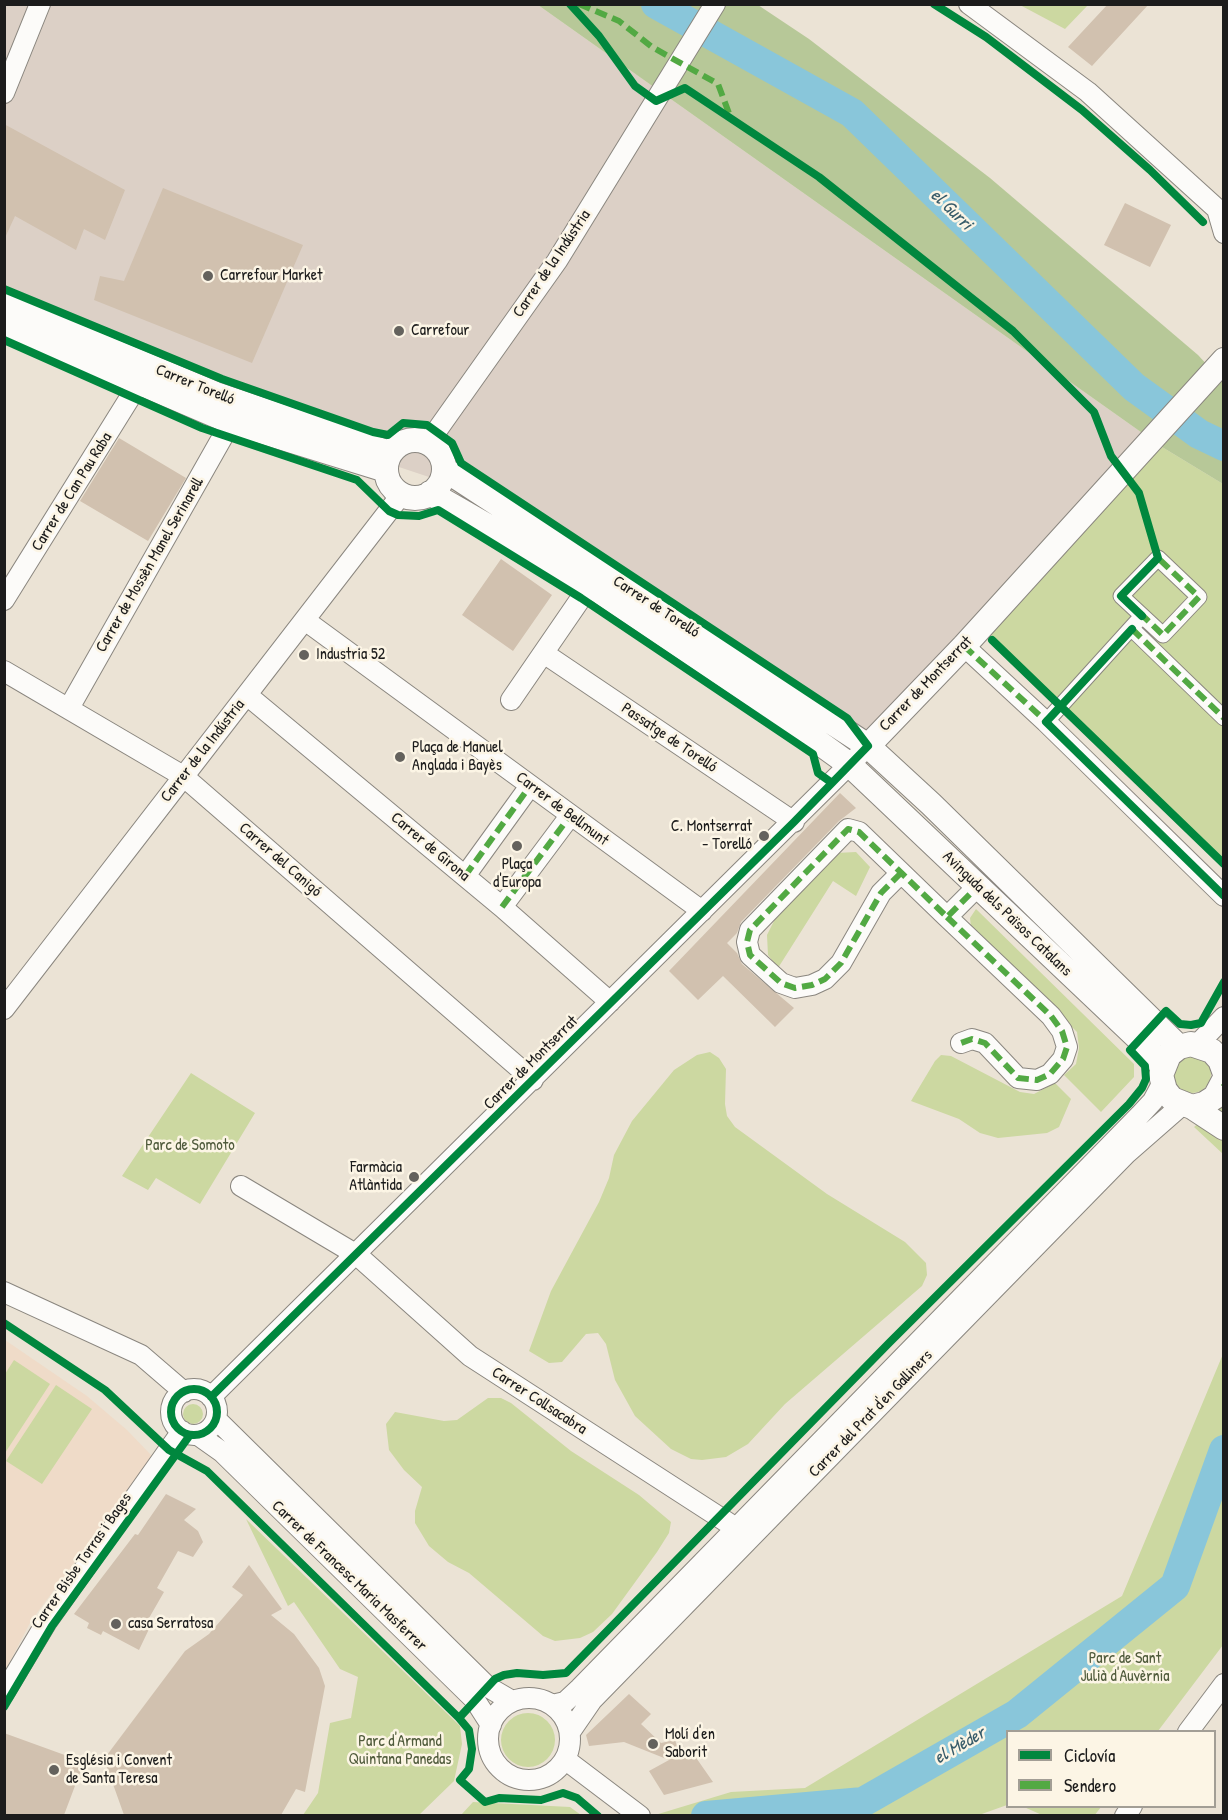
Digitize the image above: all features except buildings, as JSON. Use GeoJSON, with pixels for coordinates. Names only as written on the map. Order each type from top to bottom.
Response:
{"type":"FeatureCollection","features":[{"type":"Feature","properties":{"kind":"street"},"geometry":{"type":"LineString","coordinates":[[4,93],[39,4]]}},
{"type":"Feature","properties":{"kind":"street","name":"Carrer de la Indústria"},"geometry":{"type":"LineString","coordinates":[[428,443],[557,261],[715,4]]}},
{"type":"Feature","properties":{"kind":"street"},"geometry":{"type":"LineString","coordinates":[[969,4],[1088,92],[1220,210],[1224,232]]}},
{"type":"Feature","properties":{"kind":"street","name":"Carrer Torelló"},"geometry":{"type":"LineString","coordinates":[[4,305],[216,394],[388,462]]}},
{"type":"Feature","properties":{"kind":"street","name":"Carrer Torelló"},"geometry":{"type":"LineString","coordinates":[[4,325],[231,422],[388,462]]}},
{"type":"Feature","properties":{"kind":"street","name":"Carrer de Montserrat"},"geometry":{"type":"LineString","coordinates":[[211,1397],[850,765],[964,646],[1220,361]]}},
{"type":"Feature","properties":{"kind":"street","name":"Carrer de Can Pau Raba"},"geometry":{"type":"LineString","coordinates":[[4,600],[139,383]]}},
{"type":"Feature","properties":{"kind":"street","name":"Carrer de Mossèn Manel Serinarell"},"geometry":{"type":"LineString","coordinates":[[69,708],[231,422]]}},
{"type":"Feature","properties":{"kind":"street"},"geometry":{"type":"LineString","coordinates":[[407,441],[428,443],[440,454],[444,469],[440,483],[430,493],[416,498],[402,495],[390,485],[388,462],[407,441]]}},
{"type":"Feature","properties":{"kind":"street","name":"Carrer de Torelló"},"geometry":{"type":"LineString","coordinates":[[444,469],[868,746]]}},
{"type":"Feature","properties":{"kind":"street","name":"Carrer de Torelló"},"geometry":{"type":"LineString","coordinates":[[430,493],[590,585],[753,695],[850,765]]}},
{"type":"Feature","properties":{"kind":"street","name":"Carrer de la Indústria"},"geometry":{"type":"LineString","coordinates":[[4,1009],[402,495]]}},
{"type":"Feature","properties":{"kind":"street"},"geometry":{"type":"LineString","coordinates":[[1158,558],[1199,597],[1163,635],[1142,616],[1121,596],[1158,558]]}},
{"type":"Feature","properties":{"kind":"street"},"geometry":{"type":"LineString","coordinates":[[511,700],[545,654],[590,585]]}},
{"type":"Feature","properties":{"kind":"street"},"geometry":{"type":"LineString","coordinates":[[1046,722],[1142,616]]}},
{"type":"Feature","properties":{"kind":"street","name":"Carrer de Bellmunt"},"geometry":{"type":"LineString","coordinates":[[306,621],[702,911]]}},
{"type":"Feature","properties":{"kind":"street"},"geometry":{"type":"LineString","coordinates":[[1132,629],[1224,718]]}},
{"type":"Feature","properties":{"kind":"street"},"geometry":{"type":"LineString","coordinates":[[964,646],[1046,722],[1224,896]]}},
{"type":"Feature","properties":{"kind":"street","name":"Passatge de Torelló"},"geometry":{"type":"LineString","coordinates":[[545,654],[794,822]]}},
{"type":"Feature","properties":{"kind":"street","name":"Carrer del Canigó"},"geometry":{"type":"LineString","coordinates":[[4,671],[183,776],[533,1080]]}},
{"type":"Feature","properties":{"kind":"street","name":"Carrer de Girona"},"geometry":{"type":"LineString","coordinates":[[247,695],[502,907],[610,1002]]}},
{"type":"Feature","properties":{"kind":"street","name":"Avinguda dels Països Catalans"},"geometry":{"type":"LineString","coordinates":[[868,746],[1188,1045]]}},
{"type":"Feature","properties":{"kind":"street","name":"Avinguda dels Països Catalans"},"geometry":{"type":"LineString","coordinates":[[850,765],[1140,1040],[1162,1075]]}},
{"type":"Feature","properties":{"kind":"street"},"geometry":{"type":"LineString","coordinates":[[465,876],[530,786]]}},
{"type":"Feature","properties":{"kind":"street"},"geometry":{"type":"LineString","coordinates":[[502,907],[570,816]]}},
{"type":"Feature","properties":{"kind":"street"},"geometry":{"type":"LineString","coordinates":[[901,873],[881,893],[841,963],[819,982],[795,988],[781,983],[750,955],[747,942],[750,930],[844,831],[848,829],[859,832],[1051,1016],[1062,1031],[1067,1047],[1063,1059],[1050,1074],[1037,1080],[1018,1078],[985,1043],[972,1039],[961,1042]]}},
{"type":"Feature","properties":{"kind":"street"},"geometry":{"type":"LineString","coordinates":[[947,917],[978,886]]}},
{"type":"Feature","properties":{"kind":"street"},"geometry":{"type":"LineString","coordinates":[[1224,1017],[1188,1045],[1169,1054],[1162,1075],[1168,1095],[1224,1128]]}},
{"type":"Feature","properties":{"kind":"street"},"geometry":{"type":"LineString","coordinates":[[1187,1106],[1204,1104],[1222,1079],[1212,1051],[1188,1045]]}},
{"type":"Feature","properties":{"kind":"street","name":"Carrer del Prat d'en Galliners"},"geometry":{"type":"LineString","coordinates":[[552,1705],[564,1702],[580,1688],[1140,1115],[1153,1101],[1162,1075]]}},
{"type":"Feature","properties":{"kind":"street","name":"Carrer del Prat d'en Galliners"},"geometry":{"type":"LineString","coordinates":[[570,1732],[592,1700],[1126,1154],[1187,1106]]}},
{"type":"Feature","properties":{"kind":"street","name":"Carrer Collsacabra"},"geometry":{"type":"LineString","coordinates":[[241,1186],[357,1255],[470,1356],[736,1528]]}},
{"type":"Feature","properties":{"kind":"street"},"geometry":{"type":"LineString","coordinates":[[4,1292],[141,1355],[184,1392]]}},
{"type":"Feature","properties":{"kind":"street"},"geometry":{"type":"LineString","coordinates":[[196,1390],[211,1397],[216,1407],[216,1419],[210,1429],[190,1433],[175,1424],[172,1414],[174,1403],[184,1392],[196,1390]]}},
{"type":"Feature","properties":{"kind":"street","name":"Carrer de Francesc Maria Masferrer"},"geometry":{"type":"LineString","coordinates":[[216,1419],[488,1687],[512,1701]]}},
{"type":"Feature","properties":{"kind":"street","name":"Carrer Bisbe Torras i Bages"},"geometry":{"type":"LineString","coordinates":[[4,1693],[46,1623],[190,1433]]}},
{"type":"Feature","properties":{"kind":"street","name":"Carrer de Francesc Maria Masferrer"},"geometry":{"type":"LineString","coordinates":[[190,1433],[222,1452],[475,1700],[491,1725]]}},
{"type":"Feature","properties":{"kind":"street"},"geometry":{"type":"LineString","coordinates":[[1189,1730],[1224,1684]]}},
{"type":"Feature","properties":{"kind":"street"},"geometry":{"type":"LineString","coordinates":[[530,1698],[552,1705],[565,1718],[570,1732],[570,1746],[566,1760],[557,1771],[544,1778],[530,1781],[516,1779],[504,1772],[492,1757],[488,1737],[497,1714],[512,1701],[530,1698]]}},
{"type":"Feature","properties":{"kind":"street"},"geometry":{"type":"LineString","coordinates":[[566,1760],[637,1814]]}},
{"type":"Feature","properties":{"kind":"shaded area"},"geometry":{"type":"Polygon","coordinates":[[[4,5],[538,5],[1162,447],[857,757],[435,479],[234,412],[5,314],[4,5]]]}},
{"type":"Feature","properties":{"kind":"shaded area"},"geometry":{"type":"Polygon","coordinates":[[[5,1340],[87,1396],[127,1430],[153,1457],[31,1621],[5,1671],[5,1340]]]}},
{"type":"Feature","properties":{"kind":"green space"},"geometry":{"type":"Polygon","coordinates":[[[538,5],[758,5],[809,39],[990,178],[1198,355],[1223,382],[1223,484],[1162,447],[538,5]]]}},
{"type":"Feature","properties":{"kind":"green space"},"geometry":{"type":"Polygon","coordinates":[[[1020,5],[1088,5],[1065,29],[1020,5]]]}},
{"type":"Feature","properties":{"kind":"green space"},"geometry":{"type":"Polygon","coordinates":[[[1162,447],[1223,484],[1223,863],[984,628],[1162,447]]]}},
{"type":"Feature","properties":{"kind":"green space"},"geometry":{"type":"Polygon","coordinates":[[[856,852],[870,867],[856,896],[833,881],[778,968],[768,955],[767,935],[777,915],[836,853],[856,852]]]}},
{"type":"Feature","properties":{"kind":"green space"},"geometry":{"type":"Polygon","coordinates":[[[976,909],[1134,1064],[1134,1077],[1101,1112],[1064,1075],[1076,1064],[1079,1048],[1077,1032],[971,927],[970,918],[976,909]]]}},
{"type":"Feature","properties":{"kind":"green space"},"geometry":{"type":"Polygon","coordinates":[[[710,1052],[719,1058],[726,1069],[725,1104],[727,1116],[735,1127],[827,1194],[905,1242],[926,1263],[927,1275],[922,1286],[785,1404],[748,1444],[726,1457],[702,1460],[691,1459],[671,1449],[635,1416],[615,1380],[606,1344],[598,1333],[586,1334],[562,1362],[549,1363],[529,1351],[551,1291],[599,1202],[609,1178],[614,1155],[632,1121],[674,1070],[697,1055],[710,1052]]]}},
{"type":"Feature","properties":{"kind":"green space"},"geometry":{"type":"Polygon","coordinates":[[[941,1055],[951,1056],[1020,1092],[1034,1094],[1055,1083],[1071,1099],[1059,1127],[1047,1133],[998,1138],[980,1133],[959,1119],[911,1101],[941,1055]]]}},
{"type":"Feature","properties":{"kind":"green space"},"geometry":{"type":"Polygon","coordinates":[[[1192,1055],[1206,1060],[1211,1074],[1206,1088],[1192,1093],[1178,1088],[1173,1074],[1178,1060],[1192,1055]]]}},
{"type":"Feature","properties":{"kind":"green space","name":"Parc de Somoto"},"geometry":{"type":"Polygon","coordinates":[[[191,1073],[255,1113],[200,1204],[156,1178],[148,1190],[122,1176],[191,1073]]]}},
{"type":"Feature","properties":{"kind":"green space"},"geometry":{"type":"Polygon","coordinates":[[[1223,1101],[1223,1154],[1194,1127],[1223,1101]]]}},
{"type":"Feature","properties":{"kind":"green space","name":"Parc de Sant Julià d'Auvèrnia"},"geometry":{"type":"Polygon","coordinates":[[[1223,1354],[1223,1645],[1159,1730],[1006,1730],[1006,1805],[979,1815],[655,1815],[731,1792],[805,1788],[1122,1596],[1223,1354]]]}},
{"type":"Feature","properties":{"kind":"green space"},"geometry":{"type":"Polygon","coordinates":[[[14,1360],[50,1384],[5,1453],[5,1374],[14,1360]]]}},
{"type":"Feature","properties":{"kind":"green space"},"geometry":{"type":"Polygon","coordinates":[[[56,1385],[92,1409],[42,1484],[6,1461],[56,1385]]]}},
{"type":"Feature","properties":{"kind":"green space"},"geometry":{"type":"Polygon","coordinates":[[[488,1398],[501,1398],[511,1403],[571,1451],[639,1495],[671,1522],[669,1533],[657,1552],[612,1614],[593,1632],[580,1638],[555,1641],[543,1636],[469,1573],[448,1562],[429,1546],[415,1523],[415,1511],[422,1487],[404,1470],[389,1450],[386,1424],[395,1412],[444,1421],[457,1420],[488,1398]]]}},
{"type":"Feature","properties":{"kind":"green space"},"geometry":{"type":"Polygon","coordinates":[[[189,1404],[197,1404],[203,1410],[203,1418],[197,1424],[189,1424],[183,1418],[183,1410],[189,1404]]]}},
{"type":"Feature","properties":{"kind":"green space","name":"Parc d'Armand Quintana Panedas"},"geometry":{"type":"Polygon","coordinates":[[[246,1519],[460,1726],[462,1744],[454,1781],[419,1815],[303,1815],[318,1793],[330,1723],[351,1718],[358,1677],[340,1669],[294,1602],[288,1606],[246,1519]]]}},
{"type":"Feature","properties":{"kind":"green space"},"geometry":{"type":"Polygon","coordinates":[[[523,1713],[533,1713],[543,1717],[551,1725],[555,1740],[551,1755],[543,1763],[533,1767],[523,1767],[513,1763],[505,1755],[501,1745],[501,1735],[505,1725],[513,1717],[523,1713]]]}},
{"type":"Feature","properties":{"kind":"green space"},"geometry":{"type":"Polygon","coordinates":[[[473,1802],[570,1807],[581,1815],[461,1815],[473,1802]]]}},
{"type":"Feature","properties":{"kind":"green space"},"geometry":{"type":"Polygon","coordinates":[[[1026,1808],[1100,1808],[1094,1816],[1042,1815],[1026,1808]]]}},
{"type":"Feature","properties":{"kind":"waterway","name":"el Gurri"},"geometry":{"type":"LineString","coordinates":[[656,4],[852,113],[1134,387],[1199,434],[1224,446]]}},
{"type":"Feature","properties":{"kind":"waterway","name":"el Mèder"},"geometry":{"type":"LineString","coordinates":[[706,1816],[863,1802],[1017,1714],[1175,1586],[1224,1450]]}},
{"type":"Feature","properties":{"kind":"marked path"},"geometry":{"type":"LineString","coordinates":[[579,4],[619,21],[652,47],[718,84],[730,116]]}},
{"type":"Feature","properties":{"kind":"marked path"},"geometry":{"type":"LineString","coordinates":[[1140,613],[1163,635],[1199,597],[1158,558],[1156,553]]}},
{"type":"Feature","properties":{"kind":"marked path"},"geometry":{"type":"LineString","coordinates":[[1132,629],[1224,718]]}},
{"type":"Feature","properties":{"kind":"marked path"},"geometry":{"type":"LineString","coordinates":[[964,646],[1050,725]]}},
{"type":"Feature","properties":{"kind":"marked path"},"geometry":{"type":"LineString","coordinates":[[465,876],[530,786]]}},
{"type":"Feature","properties":{"kind":"marked path"},"geometry":{"type":"LineString","coordinates":[[502,907],[570,816]]}},
{"type":"Feature","properties":{"kind":"marked path"},"geometry":{"type":"LineString","coordinates":[[901,873],[881,893],[841,963],[825,979],[812,985],[795,988],[781,983],[750,955],[747,942],[750,930],[848,829],[859,832],[947,917],[978,886]]}},
{"type":"Feature","properties":{"kind":"marked path"},"geometry":{"type":"LineString","coordinates":[[947,917],[1051,1016],[1062,1031],[1067,1047],[1063,1059],[1050,1074],[1037,1080],[1018,1078],[985,1043],[972,1039],[961,1043]]}},
{"type":"Feature","properties":{"kind":"cycle path"},"geometry":{"type":"LineString","coordinates":[[570,4],[599,36],[635,86],[656,101],[685,88],[819,177],[1013,331],[1094,412],[1111,456],[1139,493],[1158,558],[1121,596],[1142,616]]}},
{"type":"Feature","properties":{"kind":"cycle path"},"geometry":{"type":"LineString","coordinates":[[934,4],[986,37],[1082,110],[1150,170],[1203,222]]}},
{"type":"Feature","properties":{"kind":"cycle path"},"geometry":{"type":"LineString","coordinates":[[4,289],[222,379],[373,432],[388,435],[403,423],[427,425],[452,443],[461,463],[847,718],[868,746]]}},
{"type":"Feature","properties":{"kind":"cycle path"},"geometry":{"type":"LineString","coordinates":[[4,340],[202,428],[357,480],[389,511],[398,515],[419,516],[438,510],[581,598],[813,754],[818,773],[832,783]]}},
{"type":"Feature","properties":{"kind":"cycle path"},"geometry":{"type":"LineString","coordinates":[[1132,629],[1046,722],[1224,896]]}},
{"type":"Feature","properties":{"kind":"cycle path"},"geometry":{"type":"LineString","coordinates":[[992,640],[1224,864]]}},
{"type":"Feature","properties":{"kind":"cycle path"},"geometry":{"type":"LineString","coordinates":[[211,1397],[794,822],[868,746]]}},
{"type":"Feature","properties":{"kind":"cycle path"},"geometry":{"type":"LineString","coordinates":[[459,1718],[495,1679],[504,1675],[566,1673],[890,1342],[1129,1104],[1146,1079],[1145,1066],[1130,1050],[1166,1011],[1180,1024],[1201,1023],[1224,982]]}},
{"type":"Feature","properties":{"kind":"cycle path"},"geometry":{"type":"LineString","coordinates":[[4,1323],[105,1390],[169,1450],[207,1471],[459,1718],[469,1730],[472,1749],[469,1769],[460,1780],[485,1802],[499,1798],[541,1800],[563,1793],[577,1798],[598,1816]]}},
{"type":"Feature","properties":{"kind":"cycle path"},"geometry":{"type":"LineString","coordinates":[[194,1389],[210,1396],[217,1412],[210,1428],[194,1435],[178,1428],[171,1412],[178,1396],[194,1389]]}},
{"type":"Feature","properties":{"kind":"cycle path"},"geometry":{"type":"LineString","coordinates":[[4,1707],[52,1626],[190,1435]]}},
{"type":"Feature","properties":{"kind":"place","name":"Carrefour Market"},"geometry":{"type":"Point","coordinates":[208,276]}},
{"type":"Feature","properties":{"kind":"place","name":"Carrefour"},"geometry":{"type":"Point","coordinates":[399,331]}},
{"type":"Feature","properties":{"kind":"place","name":"Industria 52"},"geometry":{"type":"Point","coordinates":[304,655]}},
{"type":"Feature","properties":{"kind":"place","name":"Plaça de Manuel Anglada i Bayès"},"geometry":{"type":"Point","coordinates":[400,757]}},
{"type":"Feature","properties":{"kind":"place","name":"C. Montserrat - Torelló"},"geometry":{"type":"Point","coordinates":[764,836]}},
{"type":"Feature","properties":{"kind":"place","name":"Plaça d'Europa"},"geometry":{"type":"Point","coordinates":[517,846]}},
{"type":"Feature","properties":{"kind":"place","name":"Farmàcia Atlàntida"},"geometry":{"type":"Point","coordinates":[414,1177]}},
{"type":"Feature","properties":{"kind":"place","name":"casa Serratosa"},"geometry":{"type":"Point","coordinates":[116,1624]}},
{"type":"Feature","properties":{"kind":"place","name":"Molí d'en Saborit"},"geometry":{"type":"Point","coordinates":[653,1744]}},
{"type":"Feature","properties":{"kind":"place","name":"Església i Convent de Santa Teresa"},"geometry":{"type":"Point","coordinates":[54,1770]}}]}
